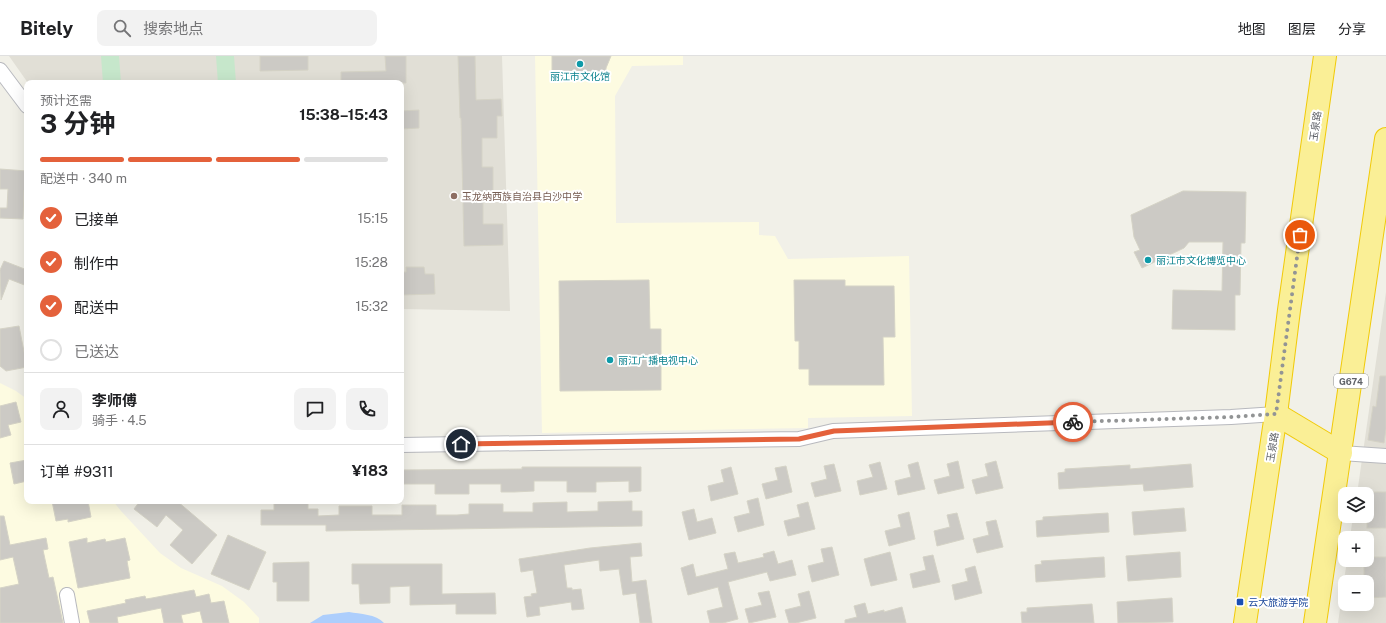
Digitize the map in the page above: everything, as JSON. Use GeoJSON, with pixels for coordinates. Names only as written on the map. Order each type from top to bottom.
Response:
{"type":"FeatureCollection","features":[{"type":"Feature","properties":{"kind":"highway","name":"玉泉路"},"geometry":{"type":"LineString","coordinates":[[1245,623],[1276,414],[1289,310],[1325,56]]}},
{"type":"Feature","properties":{"kind":"highway","name":"G674"},"geometry":{"type":"LineString","coordinates":[[1315,623],[1386,139]]}},
{"type":"Feature","properties":{"kind":"highway"},"geometry":{"type":"LineString","coordinates":[[1276,414],[1340,453]]}},
{"type":"Feature","properties":{"kind":"street"},"geometry":{"type":"LineString","coordinates":[[0,70],[24,102]]}},
{"type":"Feature","properties":{"kind":"street"},"geometry":{"type":"LineString","coordinates":[[404,445],[799,439],[834,431],[1231,417],[1276,414]]}},
{"type":"Feature","properties":{"kind":"street"},"geometry":{"type":"LineString","coordinates":[[1340,453],[1386,456]]}},
{"type":"Feature","properties":{"kind":"street"},"geometry":{"type":"LineString","coordinates":[[67,595],[72,623]]}},
{"type":"Feature","properties":{"kind":"shaded area","name":"玉龙纳西族自治县白沙中学"},"geometry":{"type":"Polygon","coordinates":[[[9,56],[502,56],[510,311],[404,309],[404,80],[26,80],[9,56]]]}},
{"type":"Feature","properties":{"kind":"shaded area"},"geometry":{"type":"Polygon","coordinates":[[[535,56],[683,56],[683,65],[632,66],[615,96],[616,223],[759,222],[759,235],[775,236],[788,259],[909,256],[912,416],[808,418],[808,428],[542,433],[535,56]]]}},
{"type":"Feature","properties":{"kind":"shaded area"},"geometry":{"type":"Polygon","coordinates":[[[1386,292],[1386,623],[1338,623],[1340,611],[1374,611],[1374,575],[1345,575],[1346,567],[1374,567],[1374,531],[1351,531],[1352,523],[1374,523],[1374,487],[1358,487],[1386,292]]]}},
{"type":"Feature","properties":{"kind":"shaded area"},"geometry":{"type":"Polygon","coordinates":[[[0,383],[24,397],[24,504],[115,504],[160,553],[181,568],[222,586],[244,602],[259,618],[259,623],[0,623],[0,383]]]}},
{"type":"Feature","properties":{"kind":"green space"},"geometry":{"type":"Polygon","coordinates":[[[101,56],[119,56],[121,80],[103,80],[101,56]]]}},
{"type":"Feature","properties":{"kind":"green space"},"geometry":{"type":"Polygon","coordinates":[[[216,56],[234,56],[236,80],[218,80],[216,56]]]}},
{"type":"Feature","properties":{"kind":"water"},"geometry":{"type":"Polygon","coordinates":[[[349,612],[372,616],[384,623],[310,623],[323,615],[349,612]]]}},
{"type":"Feature","properties":{"kind":"building"},"geometry":{"type":"Polygon","coordinates":[[[260,56],[308,56],[308,70],[260,71],[260,56]]]}},
{"type":"Feature","properties":{"kind":"building"},"geometry":{"type":"Polygon","coordinates":[[[385,56],[406,56],[406,83],[404,83],[404,80],[341,80],[341,72],[386,71],[385,56]]]}},
{"type":"Feature","properties":{"kind":"building"},"geometry":{"type":"Polygon","coordinates":[[[458,56],[475,56],[476,100],[501,99],[502,116],[497,116],[497,138],[482,138],[482,167],[493,167],[493,193],[483,194],[483,224],[503,224],[503,245],[464,246],[458,56]]]}},
{"type":"Feature","properties":{"kind":"building","name":"丽江市文化馆"},"geometry":{"type":"Polygon","coordinates":[[[552,56],[611,56],[606,68],[606,76],[552,76],[552,56]]]}},
{"type":"Feature","properties":{"kind":"building"},"geometry":{"type":"Polygon","coordinates":[[[419,110],[419,128],[404,129],[404,111],[419,110]]]}},
{"type":"Feature","properties":{"kind":"building"},"geometry":{"type":"Polygon","coordinates":[[[0,169],[24,171],[23,219],[0,218],[0,208],[7,208],[8,189],[0,189],[0,169]]]}},
{"type":"Feature","properties":{"kind":"building","name":"丽江市文化博览中心"},"geometry":{"type":"Polygon","coordinates":[[[1183,191],[1246,192],[1245,243],[1241,243],[1240,295],[1235,295],[1235,330],[1172,329],[1173,290],[1222,291],[1223,242],[1189,242],[1184,248],[1142,268],[1134,252],[1140,250],[1134,237],[1131,215],[1183,191]]]}},
{"type":"Feature","properties":{"kind":"building"},"geometry":{"type":"Polygon","coordinates":[[[4,261],[24,269],[24,285],[9,279],[1,300],[0,270],[4,261]]]}},
{"type":"Feature","properties":{"kind":"building"},"geometry":{"type":"Polygon","coordinates":[[[406,267],[424,267],[425,274],[434,274],[435,294],[404,295],[404,272],[406,272],[406,267]]]}},
{"type":"Feature","properties":{"kind":"building","name":"丽江广播电视中心"},"geometry":{"type":"Polygon","coordinates":[[[649,280],[650,329],[661,329],[661,390],[560,391],[559,281],[649,280]]]}},
{"type":"Feature","properties":{"kind":"building"},"geometry":{"type":"Polygon","coordinates":[[[794,280],[845,280],[845,286],[894,286],[895,337],[883,337],[884,385],[809,385],[809,369],[799,369],[799,341],[795,341],[794,280]]]}},
{"type":"Feature","properties":{"kind":"building"},"geometry":{"type":"Polygon","coordinates":[[[19,326],[24,352],[24,368],[6,371],[0,366],[0,329],[19,326]]]}},
{"type":"Feature","properties":{"kind":"building"},"geometry":{"type":"Polygon","coordinates":[[[1380,376],[1386,376],[1386,429],[1384,443],[1368,440],[1373,406],[1376,407],[1380,376]]]}},
{"type":"Feature","properties":{"kind":"building"},"geometry":{"type":"Polygon","coordinates":[[[16,402],[21,422],[8,425],[11,435],[0,438],[0,406],[16,402]]]}},
{"type":"Feature","properties":{"kind":"building"},"geometry":{"type":"Polygon","coordinates":[[[24,461],[24,482],[14,484],[10,463],[24,461]]]}},
{"type":"Feature","properties":{"kind":"building"},"geometry":{"type":"Polygon","coordinates":[[[958,461],[964,488],[938,494],[934,480],[950,476],[947,464],[958,461]]]}},
{"type":"Feature","properties":{"kind":"building"},"geometry":{"type":"Polygon","coordinates":[[[996,461],[1003,488],[976,494],[972,480],[988,476],[985,464],[996,461]]]}},
{"type":"Feature","properties":{"kind":"building"},"geometry":{"type":"Polygon","coordinates":[[[880,462],[887,489],[860,495],[857,481],[873,477],[869,465],[880,462]]]}},
{"type":"Feature","properties":{"kind":"building"},"geometry":{"type":"Polygon","coordinates":[[[918,462],[925,489],[898,495],[895,481],[911,477],[908,465],[918,462]]]}},
{"type":"Feature","properties":{"kind":"building"},"geometry":{"type":"Polygon","coordinates":[[[834,464],[841,491],[815,497],[811,483],[827,479],[824,466],[834,464]]]}},
{"type":"Feature","properties":{"kind":"building"},"geometry":{"type":"Polygon","coordinates":[[[1191,464],[1193,487],[1144,491],[1143,484],[1059,489],[1058,473],[1065,472],[1065,469],[1130,465],[1130,469],[1191,464]]]}},
{"type":"Feature","properties":{"kind":"building"},"geometry":{"type":"Polygon","coordinates":[[[786,466],[792,492],[766,499],[762,484],[778,480],[775,468],[786,466]]]}},
{"type":"Feature","properties":{"kind":"building"},"geometry":{"type":"Polygon","coordinates":[[[522,467],[641,467],[641,491],[629,492],[629,481],[596,482],[596,492],[567,492],[567,481],[534,481],[534,491],[514,492],[501,492],[501,484],[469,484],[469,494],[435,494],[435,484],[404,484],[404,470],[522,469],[522,467]]]}},
{"type":"Feature","properties":{"kind":"building"},"geometry":{"type":"Polygon","coordinates":[[[731,467],[738,494],[711,501],[708,486],[724,482],[721,470],[731,467]]]}},
{"type":"Feature","properties":{"kind":"building"},"geometry":{"type":"Polygon","coordinates":[[[1374,492],[1386,492],[1386,528],[1367,528],[1367,523],[1374,523],[1374,492]]]}},
{"type":"Feature","properties":{"kind":"building"},"geometry":{"type":"Polygon","coordinates":[[[758,498],[764,525],[738,532],[734,517],[750,513],[747,501],[758,498]]]}},
{"type":"Feature","properties":{"kind":"building"},"geometry":{"type":"Polygon","coordinates":[[[632,501],[632,511],[642,511],[642,526],[326,531],[326,525],[261,525],[261,510],[274,510],[274,504],[308,504],[308,509],[318,509],[318,516],[339,515],[339,506],[372,506],[372,515],[402,515],[402,505],[436,505],[436,515],[457,515],[469,514],[469,504],[503,504],[503,512],[533,512],[533,503],[567,502],[567,512],[598,511],[598,502],[632,501]]]}},
{"type":"Feature","properties":{"kind":"building"},"geometry":{"type":"Polygon","coordinates":[[[808,502],[815,529],[788,536],[784,521],[800,517],[797,505],[808,502]]]}},
{"type":"Feature","properties":{"kind":"building"},"geometry":{"type":"Polygon","coordinates":[[[53,504],[89,504],[91,517],[68,522],[68,519],[56,521],[53,504]]]}},
{"type":"Feature","properties":{"kind":"building"},"geometry":{"type":"Polygon","coordinates":[[[138,504],[181,504],[217,535],[192,564],[170,545],[183,530],[166,515],[157,527],[134,509],[138,504]]]}},
{"type":"Feature","properties":{"kind":"building"},"geometry":{"type":"Polygon","coordinates":[[[1184,508],[1186,531],[1134,535],[1132,512],[1184,508]]]}},
{"type":"Feature","properties":{"kind":"building"},"geometry":{"type":"Polygon","coordinates":[[[694,509],[697,522],[712,518],[716,533],[689,540],[682,512],[694,509]]]}},
{"type":"Feature","properties":{"kind":"building"},"geometry":{"type":"Polygon","coordinates":[[[909,512],[915,539],[889,546],[885,531],[901,527],[898,515],[909,512]]]}},
{"type":"Feature","properties":{"kind":"building"},"geometry":{"type":"Polygon","coordinates":[[[957,513],[964,539],[937,546],[934,531],[950,527],[947,515],[957,513]]]}},
{"type":"Feature","properties":{"kind":"building"},"geometry":{"type":"Polygon","coordinates":[[[1108,513],[1109,532],[1037,537],[1036,521],[1043,520],[1043,517],[1108,513]]]}},
{"type":"Feature","properties":{"kind":"building"},"geometry":{"type":"Polygon","coordinates":[[[0,516],[4,516],[10,545],[46,538],[48,549],[43,550],[49,578],[53,577],[63,623],[0,623],[0,588],[19,584],[13,557],[0,560],[0,516]]]}},
{"type":"Feature","properties":{"kind":"building"},"geometry":{"type":"Polygon","coordinates":[[[996,520],[1003,547],[977,553],[973,539],[989,535],[986,522],[996,520]]]}},
{"type":"Feature","properties":{"kind":"building"},"geometry":{"type":"Polygon","coordinates":[[[228,535],[266,552],[249,590],[211,574],[228,535]]]}},
{"type":"Feature","properties":{"kind":"building"},"geometry":{"type":"Polygon","coordinates":[[[87,538],[87,543],[105,539],[106,542],[125,538],[130,560],[127,561],[130,578],[78,588],[69,542],[87,538]]]}},
{"type":"Feature","properties":{"kind":"building"},"geometry":{"type":"Polygon","coordinates":[[[641,543],[642,556],[630,557],[632,582],[646,580],[652,623],[640,623],[636,593],[623,595],[619,569],[600,571],[599,560],[564,565],[567,588],[572,588],[572,590],[581,589],[584,609],[572,610],[571,602],[539,607],[540,615],[527,617],[524,597],[532,596],[531,594],[537,593],[533,570],[521,572],[519,559],[590,548],[641,543]]]}},
{"type":"Feature","properties":{"kind":"building"},"geometry":{"type":"Polygon","coordinates":[[[832,547],[839,575],[812,582],[808,566],[824,562],[821,549],[832,547]]]}},
{"type":"Feature","properties":{"kind":"building"},"geometry":{"type":"Polygon","coordinates":[[[774,551],[778,564],[792,560],[796,575],[770,581],[767,572],[728,582],[738,619],[723,623],[710,623],[707,611],[723,607],[718,587],[688,595],[681,568],[693,564],[696,577],[728,569],[724,554],[735,552],[738,563],[764,557],[763,554],[774,551]]]}},
{"type":"Feature","properties":{"kind":"building"},"geometry":{"type":"Polygon","coordinates":[[[890,552],[897,580],[871,586],[864,559],[890,552]]]}},
{"type":"Feature","properties":{"kind":"building"},"geometry":{"type":"Polygon","coordinates":[[[1180,552],[1181,577],[1128,581],[1126,556],[1180,552]]]}},
{"type":"Feature","properties":{"kind":"building"},"geometry":{"type":"Polygon","coordinates":[[[933,555],[940,582],[913,588],[910,574],[926,570],[923,557],[933,555]]]}},
{"type":"Feature","properties":{"kind":"building"},"geometry":{"type":"Polygon","coordinates":[[[1104,557],[1105,577],[1036,582],[1035,565],[1042,564],[1041,561],[1104,557]]]}},
{"type":"Feature","properties":{"kind":"building"},"geometry":{"type":"Polygon","coordinates":[[[1374,557],[1386,557],[1386,597],[1374,598],[1374,575],[1364,575],[1364,567],[1374,567],[1374,557]]]}},
{"type":"Feature","properties":{"kind":"building"},"geometry":{"type":"Polygon","coordinates":[[[309,562],[309,601],[277,601],[277,582],[273,582],[273,563],[309,562]]]}},
{"type":"Feature","properties":{"kind":"building"},"geometry":{"type":"Polygon","coordinates":[[[352,564],[442,564],[442,594],[495,593],[496,614],[456,614],[456,604],[410,605],[410,586],[390,587],[390,603],[360,604],[359,584],[352,584],[352,564]]]}},
{"type":"Feature","properties":{"kind":"building"},"geometry":{"type":"Polygon","coordinates":[[[975,566],[982,593],[955,600],[952,585],[968,581],[965,569],[975,566]]]}},
{"type":"Feature","properties":{"kind":"building"},"geometry":{"type":"Polygon","coordinates":[[[194,590],[196,597],[209,594],[211,603],[224,601],[229,623],[203,623],[200,611],[181,615],[183,623],[164,623],[161,608],[117,617],[118,623],[90,623],[87,611],[126,603],[125,600],[145,596],[146,599],[194,590]]]}},
{"type":"Feature","properties":{"kind":"building"},"geometry":{"type":"Polygon","coordinates":[[[769,591],[776,617],[749,623],[745,609],[762,605],[758,593],[769,591]]]}},
{"type":"Feature","properties":{"kind":"building"},"geometry":{"type":"Polygon","coordinates":[[[809,591],[816,618],[796,623],[789,623],[785,610],[801,606],[798,594],[809,591]]]}},
{"type":"Feature","properties":{"kind":"building"},"geometry":{"type":"Polygon","coordinates":[[[1172,598],[1173,622],[1118,623],[1117,602],[1172,598]]]}},
{"type":"Feature","properties":{"kind":"building"},"geometry":{"type":"Polygon","coordinates":[[[865,603],[868,614],[884,610],[884,612],[902,607],[906,623],[845,623],[845,620],[857,617],[854,606],[865,603]]]}},
{"type":"Feature","properties":{"kind":"building"},"geometry":{"type":"Polygon","coordinates":[[[1092,604],[1094,623],[1022,623],[1021,612],[1027,612],[1027,608],[1092,604]]]}},
{"type":"Feature","properties":{"kind":"way so far"},"geometry":{"type":"LineString","coordinates":[[1073,422],[1231,417],[1276,414],[1300,235]]}},
{"type":"Feature","properties":{"kind":"place","name":"丽江市文化馆"},"geometry":{"type":"Point","coordinates":[580,64]}},
{"type":"Feature","properties":{"kind":"place","name":"玉龙纳西族自治县白沙中学"},"geometry":{"type":"Point","coordinates":[454,196]}},
{"type":"Feature","properties":{"kind":"place","name":"丽江市文化博览中心"},"geometry":{"type":"Point","coordinates":[1148,260]}},
{"type":"Feature","properties":{"kind":"place","name":"丽江广播电视中心"},"geometry":{"type":"Point","coordinates":[610,360]}},
{"type":"Feature","properties":{"kind":"place","name":"云大旅游学院"},"geometry":{"type":"Point","coordinates":[1240,602]}},
{"type":"Feature","properties":{"kind":"route"},"geometry":{"type":"LineString","coordinates":[[461,444],[799,439],[834,431],[1073,422]]}}]}
